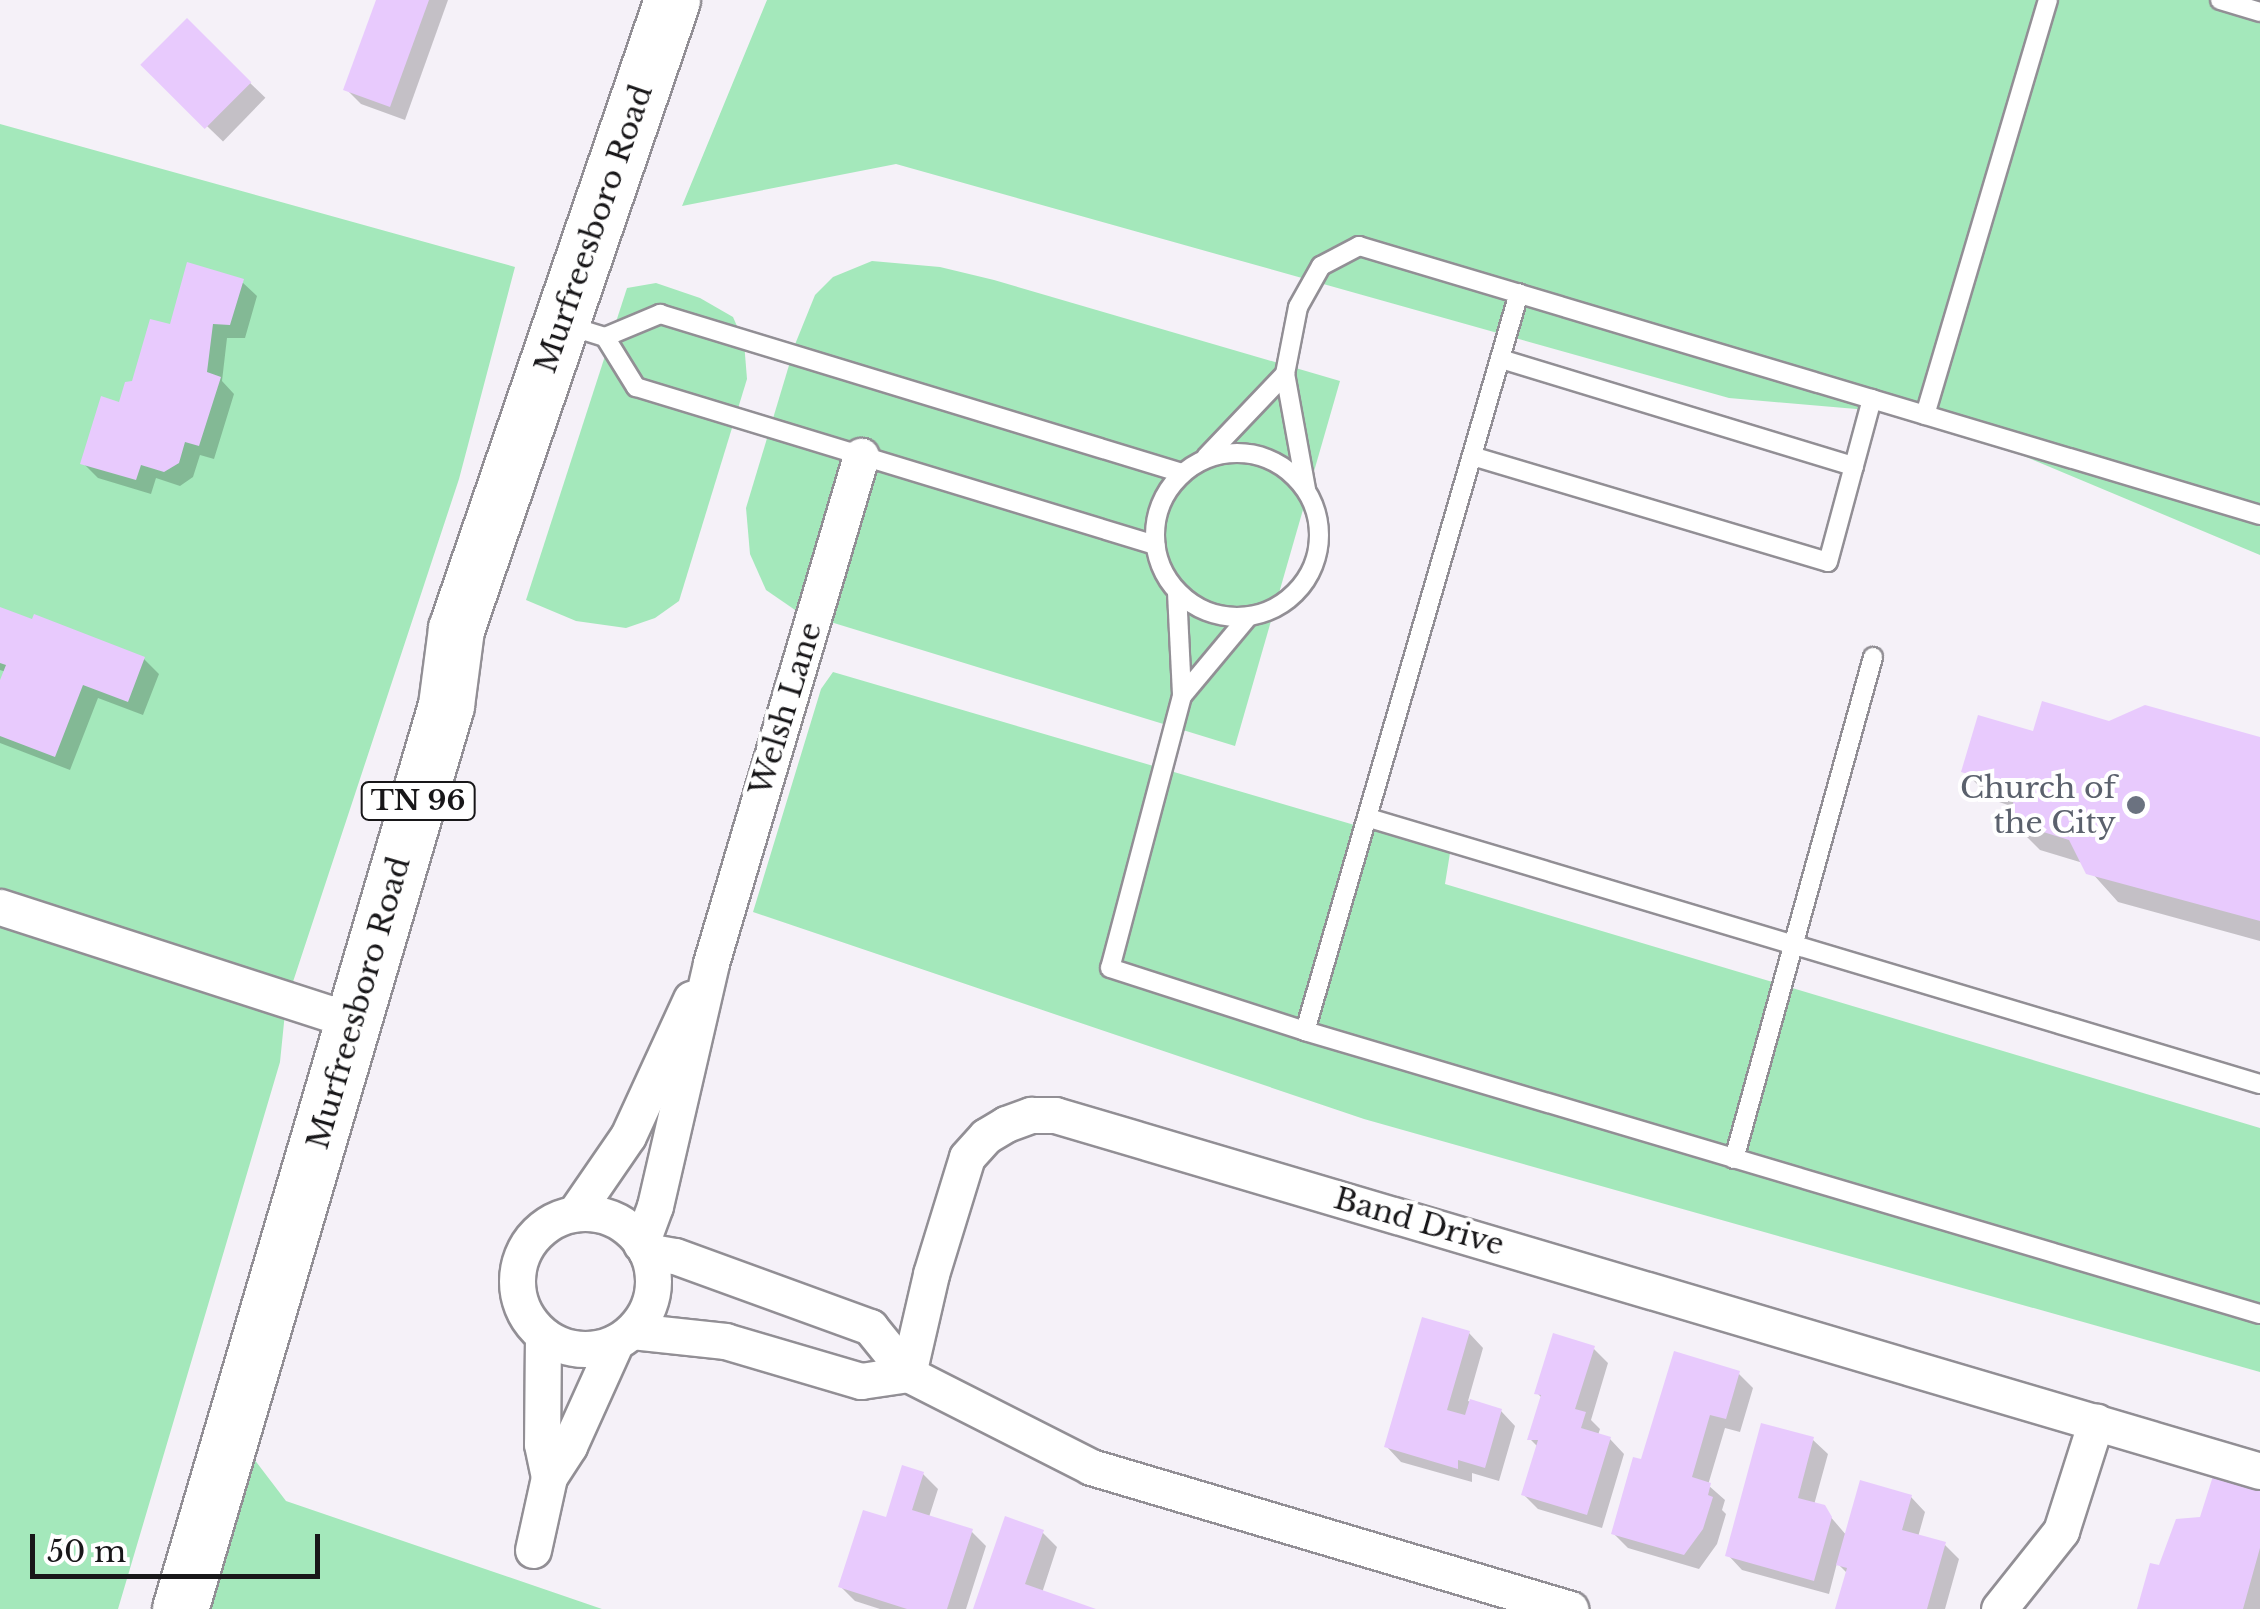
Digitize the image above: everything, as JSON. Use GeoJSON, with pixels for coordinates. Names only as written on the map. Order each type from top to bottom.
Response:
{"type":"FeatureCollection","features":[{"type":"Feature","properties":{"kind":"main road","name":"Murfreesboro Road"},"geometry":{"type":"LineString","coordinates":[[180,1609],[446,705],[456,629],[583,330],[672,0]]}},
{"type":"Feature","properties":{"kind":"street","name":"Welsh Lane"},"geometry":{"type":"LineString","coordinates":[[534,1550],[549,1477],[569,1446],[624,1336],[652,1293],[652,1271],[644,1247],[711,963],[861,456]]}},
{"type":"Feature","properties":{"kind":"street"},"geometry":{"type":"LineString","coordinates":[[0,907],[354,1022]]}},
{"type":"Feature","properties":{"kind":"street","name":"Welsh Lane"},"geometry":{"type":"LineString","coordinates":[[549,1477],[542,1444],[543,1335],[528,1318],[519,1298],[518,1275],[523,1254],[536,1235],[554,1221],[574,1214],[628,1136],[668,1043],[711,963]]}},
{"type":"Feature","properties":{"kind":"street","name":"Band Drive"},"geometry":{"type":"LineString","coordinates":[[908,1374],[931,1274],[967,1157],[986,1136],[1006,1124],[1031,1115],[1055,1115],[2260,1471]]}},
{"type":"Feature","properties":{"kind":"street"},"geometry":{"type":"LineString","coordinates":[[574,1214],[616,1220],[644,1247],[870,1327],[908,1374],[1092,1467],[1570,1609]]}},
{"type":"Feature","properties":{"kind":"street"},"geometry":{"type":"LineString","coordinates":[[543,1335],[578,1349],[624,1336],[724,1341],[861,1381],[908,1374]]}},
{"type":"Feature","properties":{"kind":"street"},"geometry":{"type":"LineString","coordinates":[[2000,1609],[2061,1530],[2096,1422]]}},
{"type":"Feature","properties":{"kind":"lane"},"geometry":{"type":"LineString","coordinates":[[1926,415],[2048,0]]}},
{"type":"Feature","properties":{"kind":"lane"},"geometry":{"type":"LineString","coordinates":[[2220,0],[2260,12]]}},
{"type":"Feature","properties":{"kind":"lane"},"geometry":{"type":"LineString","coordinates":[[1285,374],[1206,458],[1182,473],[1164,495],[1156,520],[1155,545],[1162,570],[1177,592],[1198,608],[1222,616],[1248,616],[1272,609],[1294,594],[1311,571],[1318,544],[1317,516],[1306,490],[1285,374],[1298,308],[1321,266],[1359,246],[2260,515]]}},
{"type":"Feature","properties":{"kind":"lane"},"geometry":{"type":"LineString","coordinates":[[1305,1031],[1518,293]]}},
{"type":"Feature","properties":{"kind":"lane"},"geometry":{"type":"LineString","coordinates":[[583,330],[660,314],[1182,473]]}},
{"type":"Feature","properties":{"kind":"lane"},"geometry":{"type":"LineString","coordinates":[[583,330],[636,387],[1155,545]]}},
{"type":"Feature","properties":{"kind":"lane"},"geometry":{"type":"LineString","coordinates":[[1500,359],[1854,466]]}},
{"type":"Feature","properties":{"kind":"lane"},"geometry":{"type":"LineString","coordinates":[[1472,456],[1828,562],[1872,400]]}},
{"type":"Feature","properties":{"kind":"lane"},"geometry":{"type":"LineString","coordinates":[[1206,458],[1234,452],[1262,456],[1287,469],[1306,490]]}},
{"type":"Feature","properties":{"kind":"lane"},"geometry":{"type":"LineString","coordinates":[[1177,592],[1182,696],[1110,968],[1305,1031],[2260,1314]]}},
{"type":"Feature","properties":{"kind":"lane"},"geometry":{"type":"LineString","coordinates":[[1182,696],[1248,616]]}},
{"type":"Feature","properties":{"kind":"lane"},"geometry":{"type":"LineString","coordinates":[[1734,1159],[1872,657]]}},
{"type":"Feature","properties":{"kind":"lane"},"geometry":{"type":"LineString","coordinates":[[1369,818],[2260,1084]]}},
{"type":"Feature","properties":{"kind":"green space"},"geometry":{"type":"Polygon","coordinates":[[[767,0],[2260,0],[2260,555],[1926,415],[1729,398],[896,164],[682,206],[767,0]]]}},
{"type":"Feature","properties":{"kind":"green space"},"geometry":{"type":"Polygon","coordinates":[[[0,124],[515,267],[459,479],[286,1003],[280,1062],[118,1609],[0,1609],[0,124]]]}},
{"type":"Feature","properties":{"kind":"green space"},"geometry":{"type":"Polygon","coordinates":[[[872,261],[940,267],[994,280],[1340,381],[1235,746],[798,612],[766,590],[750,554],[746,508],[796,342],[815,295],[833,277],[872,261]]]}},
{"type":"Feature","properties":{"kind":"green space"},"geometry":{"type":"Polygon","coordinates":[[[656,283],[700,298],[733,317],[744,342],[747,379],[679,601],[655,618],[626,628],[576,621],[526,600],[627,288],[656,283]]]}},
{"type":"Feature","properties":{"kind":"green space"},"geometry":{"type":"Polygon","coordinates":[[[833,672],[1450,853],[1445,884],[2260,1128],[2260,1372],[1364,1119],[753,912],[821,689],[833,672]]]}},
{"type":"Feature","properties":{"kind":"green space"},"geometry":{"type":"Polygon","coordinates":[[[232,1430],[286,1501],[602,1609],[180,1609],[232,1430]]]}},
{"type":"Feature","properties":{"kind":"building"},"geometry":{"type":"Polygon","coordinates":[[[376,0],[429,0],[390,107],[343,90],[376,0]]]}},
{"type":"Feature","properties":{"kind":"building"},"geometry":{"type":"Polygon","coordinates":[[[187,18],[251,82],[205,129],[140,65],[187,18]]]}},
{"type":"Feature","properties":{"kind":"building"},"geometry":{"type":"Polygon","coordinates":[[[187,262],[244,279],[230,325],[213,324],[207,372],[221,377],[199,446],[185,442],[179,463],[164,472],[141,465],[136,480],[80,464],[101,396],[119,402],[125,382],[132,381],[150,319],[170,324],[187,262]]]}},
{"type":"Feature","properties":{"kind":"building"},"geometry":{"type":"Polygon","coordinates":[[[0,607],[32,619],[34,614],[145,657],[128,702],[83,685],[55,757],[0,736],[0,680],[6,665],[0,663],[0,607]]]}},
{"type":"Feature","properties":{"kind":"building","name":"Church of the City"},"geometry":{"type":"Polygon","coordinates":[[[2042,701],[2109,721],[2145,705],[2260,737],[2260,921],[2086,874],[2069,840],[2008,821],[2017,789],[1961,772],[1978,715],[2033,731],[2042,701]]]}},
{"type":"Feature","properties":{"kind":"building"},"geometry":{"type":"Polygon","coordinates":[[[1422,1317],[1470,1331],[1447,1410],[1465,1415],[1470,1399],[1502,1409],[1485,1468],[1458,1460],[1458,1469],[1384,1447],[1422,1317]]]}},
{"type":"Feature","properties":{"kind":"building"},"geometry":{"type":"Polygon","coordinates":[[[1553,1333],[1595,1346],[1575,1409],[1586,1412],[1581,1428],[1611,1437],[1587,1515],[1521,1495],[1538,1440],[1527,1440],[1541,1395],[1534,1394],[1553,1333]]]}},
{"type":"Feature","properties":{"kind":"building"},"geometry":{"type":"Polygon","coordinates":[[[1674,1351],[1740,1371],[1726,1419],[1710,1415],[1692,1477],[1711,1483],[1708,1495],[1713,1497],[1703,1529],[1684,1555],[1611,1534],[1633,1457],[1641,1459],[1674,1351]]]}},
{"type":"Feature","properties":{"kind":"building"},"geometry":{"type":"Polygon","coordinates":[[[1761,1423],[1814,1437],[1798,1498],[1825,1505],[1832,1517],[1814,1581],[1725,1556],[1761,1423]]]}},
{"type":"Feature","properties":{"kind":"building"},"geometry":{"type":"Polygon","coordinates":[[[902,1465],[924,1472],[912,1510],[973,1529],[947,1609],[907,1609],[838,1587],[863,1510],[886,1517],[902,1465]]]}},
{"type":"Feature","properties":{"kind":"building"},"geometry":{"type":"Polygon","coordinates":[[[2213,1476],[2260,1490],[2260,1548],[2243,1609],[2137,1609],[2150,1563],[2159,1565],[2176,1519],[2200,1517],[2213,1476]]]}},
{"type":"Feature","properties":{"kind":"building"},"geometry":{"type":"Polygon","coordinates":[[[1860,1480],[1912,1495],[1902,1530],[1946,1542],[1927,1609],[1835,1609],[1847,1568],[1836,1565],[1860,1480]]]}},
{"type":"Feature","properties":{"kind":"building"},"geometry":{"type":"Polygon","coordinates":[[[1005,1516],[1044,1530],[1025,1584],[1096,1609],[973,1609],[1005,1516]]]}},
{"type":"Feature","properties":{"kind":"place","name":"Church of the City"},"geometry":{"type":"Point","coordinates":[2136,805]}}]}
